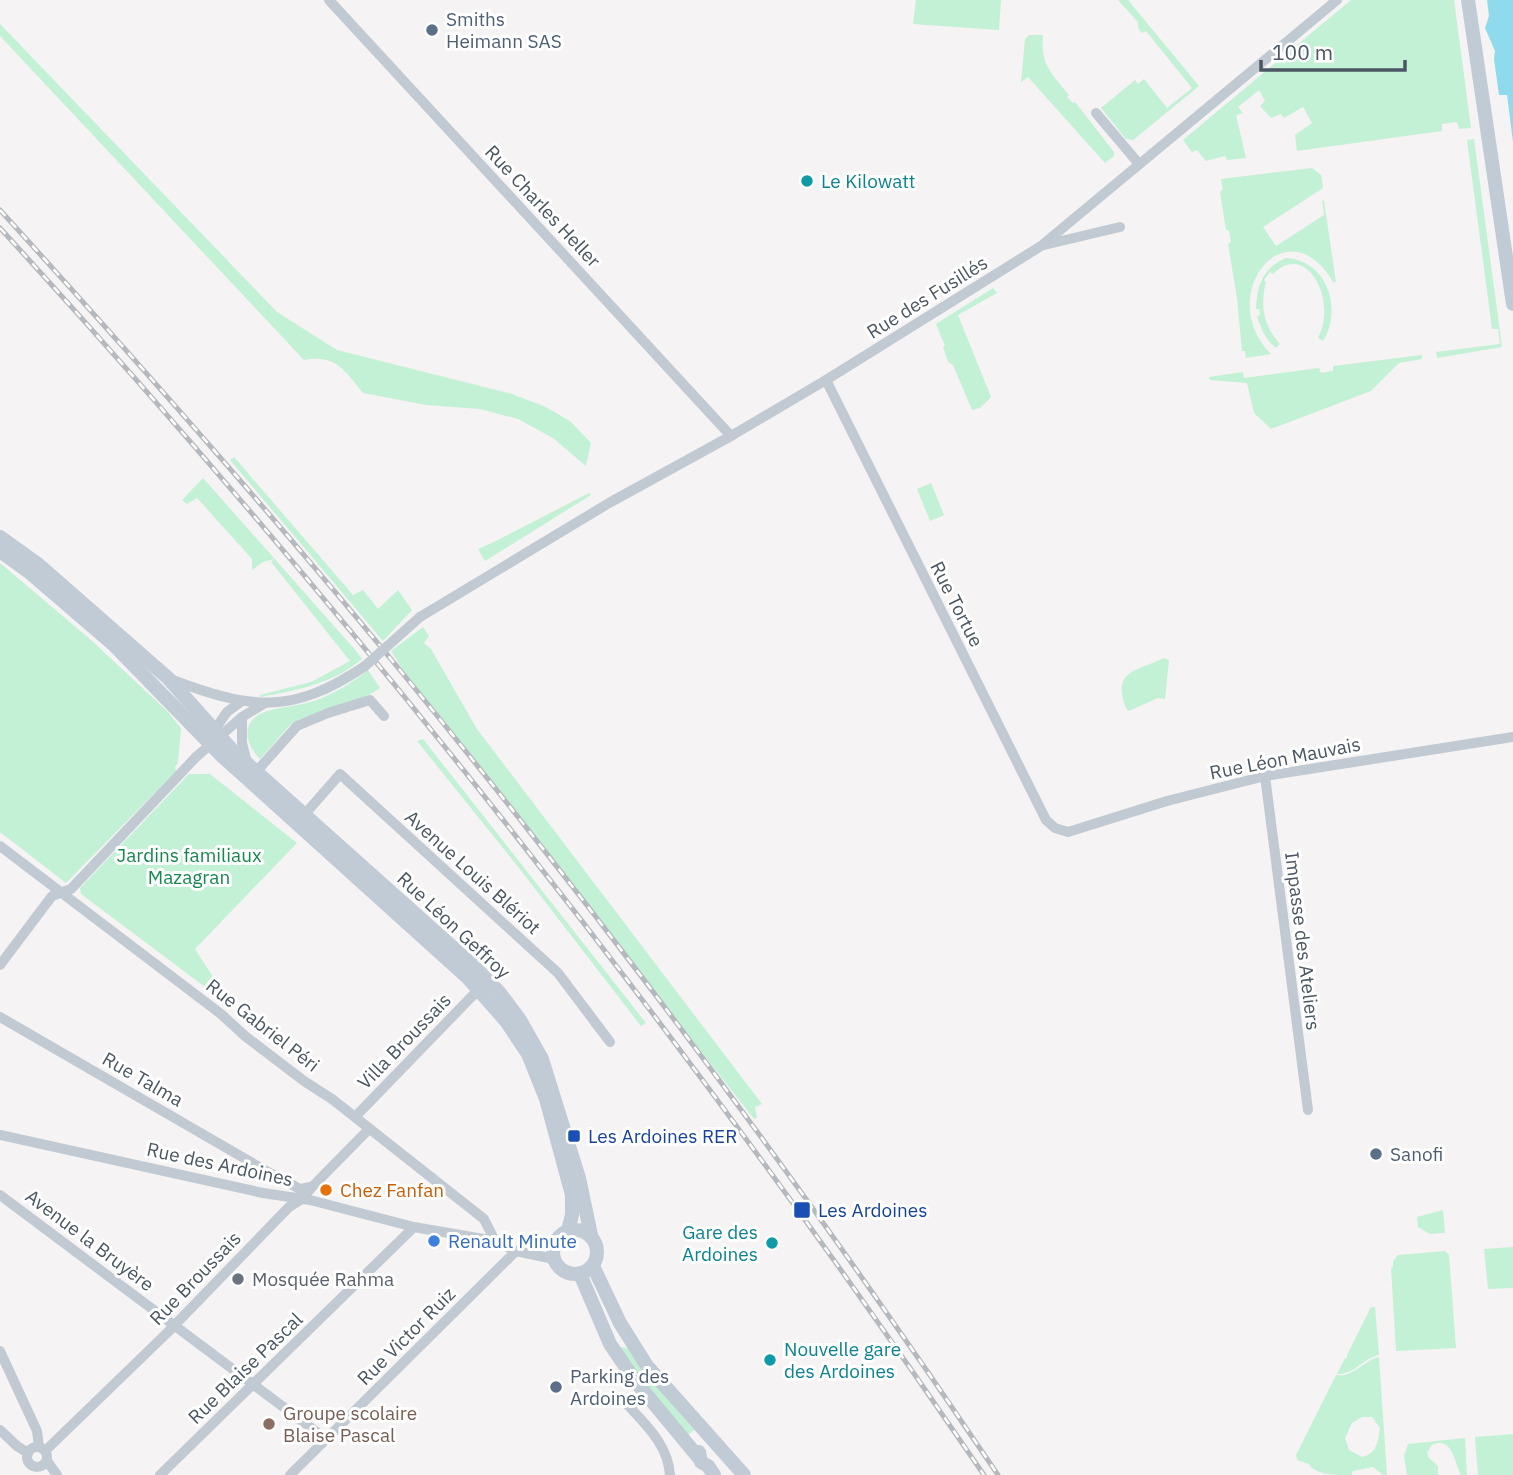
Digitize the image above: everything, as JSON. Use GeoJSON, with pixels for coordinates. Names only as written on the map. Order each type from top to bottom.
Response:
{"type":"FeatureCollection","features":[{"type":"Feature","properties":{"kind":"street","name":"Rue Charles Heller"},"geometry":{"type":"LineString","coordinates":[[329,0],[731,436]]}},
{"type":"Feature","properties":{"kind":"street","name":"Rue des Fusillés"},"geometry":{"type":"LineString","coordinates":[[265,703],[304,698],[338,684],[365,666],[420,617],[609,503],[731,436],[995,282],[1337,0]]}},
{"type":"Feature","properties":{"kind":"street"},"geometry":{"type":"LineString","coordinates":[[1468,0],[1513,304]]}},
{"type":"Feature","properties":{"kind":"street"},"geometry":{"type":"LineString","coordinates":[[1096,113],[1139,164]]}},
{"type":"Feature","properties":{"kind":"street"},"geometry":{"type":"LineString","coordinates":[[1075,217],[1080,226],[1093,234]]}},
{"type":"Feature","properties":{"kind":"street"},"geometry":{"type":"LineString","coordinates":[[1041,246],[1120,227]]}},
{"type":"Feature","properties":{"kind":"street","name":"Rue Tortue"},"geometry":{"type":"LineString","coordinates":[[826,380],[1046,820],[1055,828],[1068,832]]}},
{"type":"Feature","properties":{"kind":"street"},"geometry":{"type":"LineString","coordinates":[[0,537],[39,565],[168,678],[213,738]]}},
{"type":"Feature","properties":{"kind":"street"},"geometry":{"type":"LineString","coordinates":[[0,551],[29,572],[115,646],[213,738]]}},
{"type":"Feature","properties":{"kind":"street"},"geometry":{"type":"LineString","coordinates":[[168,678],[219,697],[265,703]]}},
{"type":"Feature","properties":{"kind":"street"},"geometry":{"type":"LineString","coordinates":[[242,717],[242,743],[251,768],[297,726],[328,713],[370,700],[384,716]]}},
{"type":"Feature","properties":{"kind":"street"},"geometry":{"type":"LineString","coordinates":[[213,738],[227,712],[242,701]]}},
{"type":"Feature","properties":{"kind":"street"},"geometry":{"type":"LineString","coordinates":[[0,965],[52,896],[71,889],[213,738],[265,703]]}},
{"type":"Feature","properties":{"kind":"street","name":"Rue Léon Mauvais"},"geometry":{"type":"LineString","coordinates":[[1068,832],[1167,801],[1265,776],[1513,737]]}},
{"type":"Feature","properties":{"kind":"street","name":"Rue Léon Geffroy"},"geometry":{"type":"LineString","coordinates":[[213,738],[305,814],[499,992],[520,1020],[542,1059],[579,1178],[590,1235]]}},
{"type":"Feature","properties":{"kind":"street","name":"Rue Léon Geffroy"},"geometry":{"type":"LineString","coordinates":[[213,738],[256,789],[479,989],[519,1039],[542,1088],[572,1195],[572,1215],[568,1230]]}},
{"type":"Feature","properties":{"kind":"street","name":"Avenue Louis Blériot"},"geometry":{"type":"LineString","coordinates":[[305,814],[340,774],[558,972],[610,1042]]}},
{"type":"Feature","properties":{"kind":"street","name":"Impasse des Ateliers"},"geometry":{"type":"LineString","coordinates":[[1265,776],[1308,1110]]}},
{"type":"Feature","properties":{"kind":"street","name":"Rue Gabriel Péri"},"geometry":{"type":"LineString","coordinates":[[0,846],[221,1014],[264,1051],[355,1116],[484,1219],[495,1241]]}},
{"type":"Feature","properties":{"kind":"street","name":"Villa Broussais"},"geometry":{"type":"LineString","coordinates":[[355,1116],[479,989]]}},
{"type":"Feature","properties":{"kind":"street","name":"Rue Talma"},"geometry":{"type":"LineString","coordinates":[[0,1017],[268,1172],[300,1189],[312,1186]]}},
{"type":"Feature","properties":{"kind":"street","name":"Rue Broussais"},"geometry":{"type":"LineString","coordinates":[[28,1453],[32,1448],[44,1453],[289,1208],[302,1199],[369,1129]]}},
{"type":"Feature","properties":{"kind":"street","name":"Rue des Ardoines"},"geometry":{"type":"LineString","coordinates":[[0,1135],[263,1193],[302,1199],[414,1227],[495,1241],[516,1251],[554,1259]]}},
{"type":"Feature","properties":{"kind":"street"},"geometry":{"type":"LineString","coordinates":[[263,1193],[268,1172]]}},
{"type":"Feature","properties":{"kind":"street","name":"Avenue la Bruyère"},"geometry":{"type":"LineString","coordinates":[[0,1195],[326,1439]]}},
{"type":"Feature","properties":{"kind":"street","name":"Rue Blaise Pascal"},"geometry":{"type":"LineString","coordinates":[[160,1475],[414,1227]]}},
{"type":"Feature","properties":{"kind":"street"},"geometry":{"type":"LineString","coordinates":[[577,1229],[590,1235],[598,1251],[586,1270],[564,1271],[554,1259],[554,1244],[568,1230],[577,1229]]}},
{"type":"Feature","properties":{"kind":"street","name":"Rue Victor Ruiz"},"geometry":{"type":"LineString","coordinates":[[290,1475],[516,1251]]}},
{"type":"Feature","properties":{"kind":"street"},"geometry":{"type":"LineString","coordinates":[[586,1270],[647,1366],[744,1475]]}},
{"type":"Feature","properties":{"kind":"street"},"geometry":{"type":"LineString","coordinates":[[586,1270],[610,1344],[636,1382],[707,1466]]}},
{"type":"Feature","properties":{"kind":"street"},"geometry":{"type":"LineString","coordinates":[[0,1351],[37,1431],[44,1453],[57,1475]]}},
{"type":"Feature","properties":{"kind":"street"},"geometry":{"type":"LineString","coordinates":[[625,1402],[658,1440],[670,1475]]}},
{"type":"Feature","properties":{"kind":"street"},"geometry":{"type":"LineString","coordinates":[[0,1430],[28,1453],[26,1469],[39,1467],[44,1453]]}},
{"type":"Feature","properties":{"kind":"street"},"geometry":{"type":"LineString","coordinates":[[707,1466],[702,1446],[718,1446]]}},
{"type":"Feature","properties":{"kind":"green space"},"geometry":{"type":"Polygon","coordinates":[[[916,0],[1001,0],[999,30],[913,24],[916,0]]]}},
{"type":"Feature","properties":{"kind":"green space"},"geometry":{"type":"Polygon","coordinates":[[[1118,0],[1128,0],[1199,86],[1133,140],[1126,139],[1101,108],[1135,80],[1138,84],[1144,79],[1167,108],[1192,88],[1146,31],[1142,33],[1138,22],[1118,0]]]}},
{"type":"Feature","properties":{"kind":"green space"},"geometry":{"type":"Polygon","coordinates":[[[1351,0],[1454,0],[1471,128],[1459,129],[1457,122],[1442,124],[1442,131],[1297,151],[1295,135],[1312,123],[1303,107],[1284,118],[1281,114],[1271,118],[1260,106],[1265,101],[1259,90],[1238,107],[1243,113],[1236,115],[1246,158],[1227,160],[1225,156],[1206,161],[1197,150],[1192,152],[1183,140],[1351,0]]]}},
{"type":"Feature","properties":{"kind":"green space"},"geometry":{"type":"Polygon","coordinates":[[[0,24],[277,312],[337,350],[512,394],[546,407],[571,422],[591,443],[586,466],[553,438],[518,419],[480,409],[426,405],[363,393],[345,371],[332,362],[304,360],[0,36],[0,24]]]}},
{"type":"Feature","properties":{"kind":"green space"},"geometry":{"type":"Polygon","coordinates":[[[1030,35],[1043,35],[1043,54],[1048,68],[1069,95],[1067,97],[1075,102],[1114,152],[1114,156],[1105,163],[1028,77],[1021,82],[1025,39],[1030,35]]]}},
{"type":"Feature","properties":{"kind":"green space"},"geometry":{"type":"Polygon","coordinates":[[[1474,139],[1502,347],[1437,358],[1436,352],[1500,344],[1498,329],[1492,329],[1467,140],[1474,139]]]}},
{"type":"Feature","properties":{"kind":"green space"},"geometry":{"type":"Polygon","coordinates":[[[1312,168],[1321,175],[1323,188],[1263,227],[1276,246],[1324,215],[1322,200],[1324,201],[1336,282],[1333,282],[1315,260],[1296,252],[1278,255],[1263,266],[1253,284],[1250,307],[1255,331],[1271,354],[1246,358],[1245,351],[1242,351],[1228,244],[1231,242],[1229,231],[1226,230],[1220,192],[1223,189],[1221,179],[1312,168]]]}},
{"type":"Feature","properties":{"kind":"green space"},"geometry":{"type":"Polygon","coordinates":[[[1286,258],[1312,267],[1327,288],[1331,315],[1323,341],[1318,338],[1323,323],[1322,293],[1316,279],[1297,264],[1286,265],[1273,274],[1270,272],[1264,280],[1264,314],[1270,330],[1280,344],[1276,348],[1262,330],[1257,316],[1260,315],[1259,309],[1256,309],[1260,285],[1267,272],[1286,258]]]}},
{"type":"Feature","properties":{"kind":"green space"},"geometry":{"type":"Polygon","coordinates":[[[993,288],[997,293],[958,315],[991,397],[980,408],[972,410],[953,365],[948,362],[936,324],[993,288]]]}},
{"type":"Feature","properties":{"kind":"green space"},"geometry":{"type":"Polygon","coordinates":[[[1422,355],[1422,359],[1399,363],[1371,391],[1271,429],[1254,413],[1247,383],[1210,380],[1209,377],[1243,372],[1244,378],[1319,368],[1321,373],[1333,371],[1333,366],[1422,355]]]}},
{"type":"Feature","properties":{"kind":"green space"},"geometry":{"type":"Polygon","coordinates":[[[234,457],[353,595],[363,590],[378,609],[398,590],[412,610],[383,641],[230,460],[234,457]]]}},
{"type":"Feature","properties":{"kind":"green space"},"geometry":{"type":"Polygon","coordinates":[[[203,478],[362,659],[327,680],[260,697],[311,682],[350,661],[271,562],[274,559],[263,562],[252,570],[252,559],[197,498],[187,504],[182,500],[203,478]]]}},
{"type":"Feature","properties":{"kind":"green space"},"geometry":{"type":"Polygon","coordinates":[[[931,483],[944,515],[930,521],[917,489],[931,483]]]}},
{"type":"Feature","properties":{"kind":"green space"},"geometry":{"type":"Polygon","coordinates":[[[589,493],[591,495],[485,561],[478,549],[494,542],[589,493]]]}},
{"type":"Feature","properties":{"kind":"green space"},"geometry":{"type":"Polygon","coordinates":[[[0,563],[91,640],[167,711],[181,728],[176,771],[66,883],[0,832],[0,563]]]}},
{"type":"Feature","properties":{"kind":"green space"},"geometry":{"type":"Polygon","coordinates":[[[423,627],[429,636],[424,643],[431,649],[477,729],[762,1104],[755,1107],[757,1118],[754,1119],[403,670],[391,651],[423,627]]]}},
{"type":"Feature","properties":{"kind":"green space"},"geometry":{"type":"Polygon","coordinates":[[[1164,658],[1169,660],[1165,699],[1158,698],[1127,710],[1122,687],[1124,680],[1135,670],[1164,658]]]}},
{"type":"Feature","properties":{"kind":"green space"},"geometry":{"type":"Polygon","coordinates":[[[368,670],[380,688],[367,696],[300,719],[290,725],[260,759],[255,754],[249,742],[248,730],[260,714],[324,697],[368,670]]]}},
{"type":"Feature","properties":{"kind":"green space"},"geometry":{"type":"Polygon","coordinates":[[[423,739],[646,1023],[641,1026],[417,741],[423,739]]]}},
{"type":"Feature","properties":{"kind":"green space","name":"Jardins familiaux Mazagran"},"geometry":{"type":"Polygon","coordinates":[[[189,774],[210,774],[297,843],[195,949],[229,1005],[81,894],[80,888],[189,774]]]}},
{"type":"Feature","properties":{"kind":"green space"},"geometry":{"type":"Polygon","coordinates":[[[1443,1210],[1445,1233],[1430,1234],[1418,1227],[1417,1217],[1443,1210]]]}},
{"type":"Feature","properties":{"kind":"green space"},"geometry":{"type":"Polygon","coordinates":[[[1513,1247],[1513,1288],[1488,1289],[1484,1249],[1513,1247]]]}},
{"type":"Feature","properties":{"kind":"green space"},"geometry":{"type":"Polygon","coordinates":[[[1445,1251],[1449,1255],[1456,1348],[1396,1351],[1391,1268],[1393,1261],[1398,1255],[1445,1251]]]}},
{"type":"Feature","properties":{"kind":"green space"},"geometry":{"type":"Polygon","coordinates":[[[1371,1307],[1375,1307],[1379,1355],[1348,1372],[1337,1374],[1347,1358],[1371,1307]]]}},
{"type":"Feature","properties":{"kind":"green space"},"geometry":{"type":"Polygon","coordinates":[[[617,1346],[629,1349],[641,1369],[694,1430],[688,1435],[635,1373],[617,1346]]]}},
{"type":"Feature","properties":{"kind":"green space"},"geometry":{"type":"Polygon","coordinates":[[[1379,1357],[1387,1475],[1373,1467],[1353,1471],[1351,1475],[1327,1474],[1297,1460],[1296,1455],[1336,1375],[1353,1372],[1379,1357]],[[1362,1417],[1352,1423],[1345,1438],[1349,1450],[1362,1457],[1374,1450],[1377,1442],[1380,1428],[1372,1417],[1362,1417]]]}},
{"type":"Feature","properties":{"kind":"green space"},"geometry":{"type":"Polygon","coordinates":[[[1513,1434],[1513,1475],[1478,1475],[1475,1437],[1513,1434]]]}},
{"type":"Feature","properties":{"kind":"green space"},"geometry":{"type":"Polygon","coordinates":[[[1465,1438],[1467,1475],[1461,1475],[1451,1451],[1439,1443],[1432,1445],[1427,1453],[1438,1466],[1438,1475],[1407,1475],[1404,1456],[1408,1444],[1465,1438]]]}},
{"type":"Feature","properties":{"kind":"water"},"geometry":{"type":"Polygon","coordinates":[[[1487,0],[1513,0],[1513,142],[1507,95],[1499,95],[1495,51],[1485,28],[1489,16],[1487,0]]]}},
{"type":"Feature","properties":{"kind":"railway"},"geometry":{"type":"LineString","coordinates":[[0,210],[255,498],[482,772],[710,1068],[857,1270],[998,1475]]}},
{"type":"Feature","properties":{"kind":"railway"},"geometry":{"type":"LineString","coordinates":[[0,228],[263,526],[514,834],[636,991],[754,1150],[984,1475]]}},
{"type":"Feature","properties":{"kind":"place","name":"Smiths Heimann SAS"},"geometry":{"type":"Point","coordinates":[432,30]}},
{"type":"Feature","properties":{"kind":"place","name":"Le Kilowatt"},"geometry":{"type":"Point","coordinates":[807,181]}},
{"type":"Feature","properties":{"kind":"place","name":"Les Ardoines RER"},"geometry":{"type":"Point","coordinates":[574,1136]}},
{"type":"Feature","properties":{"kind":"place","name":"Sanofi"},"geometry":{"type":"Point","coordinates":[1376,1154]}},
{"type":"Feature","properties":{"kind":"place","name":"Chez Fanfan"},"geometry":{"type":"Point","coordinates":[326,1190]}},
{"type":"Feature","properties":{"kind":"place","name":"Les Ardoines"},"geometry":{"type":"Point","coordinates":[802,1210]}},
{"type":"Feature","properties":{"kind":"place","name":"Renault Minute"},"geometry":{"type":"Point","coordinates":[434,1241]}},
{"type":"Feature","properties":{"kind":"place","name":"Gare des Ardoines"},"geometry":{"type":"Point","coordinates":[772,1243]}},
{"type":"Feature","properties":{"kind":"place","name":"Mosquée Rahma"},"geometry":{"type":"Point","coordinates":[238,1279]}},
{"type":"Feature","properties":{"kind":"place","name":"Nouvelle gare des Ardoines"},"geometry":{"type":"Point","coordinates":[770,1360]}},
{"type":"Feature","properties":{"kind":"place","name":"Parking des Ardoines"},"geometry":{"type":"Point","coordinates":[556,1387]}},
{"type":"Feature","properties":{"kind":"place","name":"Groupe scolaire Blaise Pascal"},"geometry":{"type":"Point","coordinates":[269,1424]}}]}
